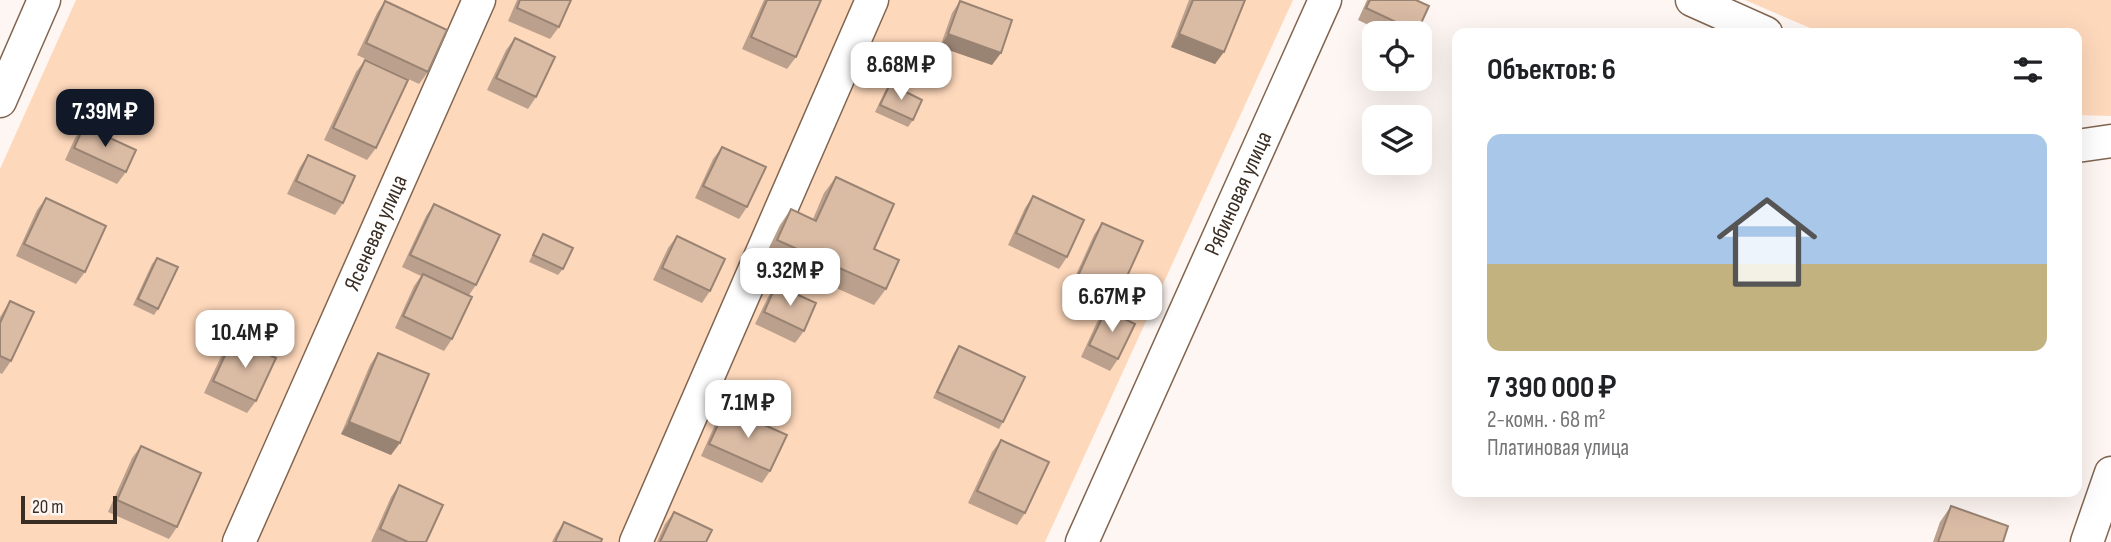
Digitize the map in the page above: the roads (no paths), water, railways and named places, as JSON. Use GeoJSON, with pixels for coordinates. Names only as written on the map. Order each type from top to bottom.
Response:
{"type":"FeatureCollection","features":[{"type":"Feature","properties":{"kind":"street"},"geometry":{"type":"LineString","coordinates":[[0,101],[44,0]]}},
{"type":"Feature","properties":{"kind":"street","name":"Ясеневая улица"},"geometry":{"type":"LineString","coordinates":[[239,542],[479,0]]}},
{"type":"Feature","properties":{"kind":"street"},"geometry":{"type":"LineString","coordinates":[[636,542],[872,0]]}},
{"type":"Feature","properties":{"kind":"street","name":"Рябиновая улица"},"geometry":{"type":"LineString","coordinates":[[1082,542],[1325,0]]}},
{"type":"Feature","properties":{"kind":"street"},"geometry":{"type":"LineString","coordinates":[[1692,0],[1755,28]]}},
{"type":"Feature","properties":{"kind":"street"},"geometry":{"type":"LineString","coordinates":[[2082,145],[2111,141]]}},
{"type":"Feature","properties":{"kind":"street"},"geometry":{"type":"LineString","coordinates":[[2087,542],[2111,473]]}}]}
